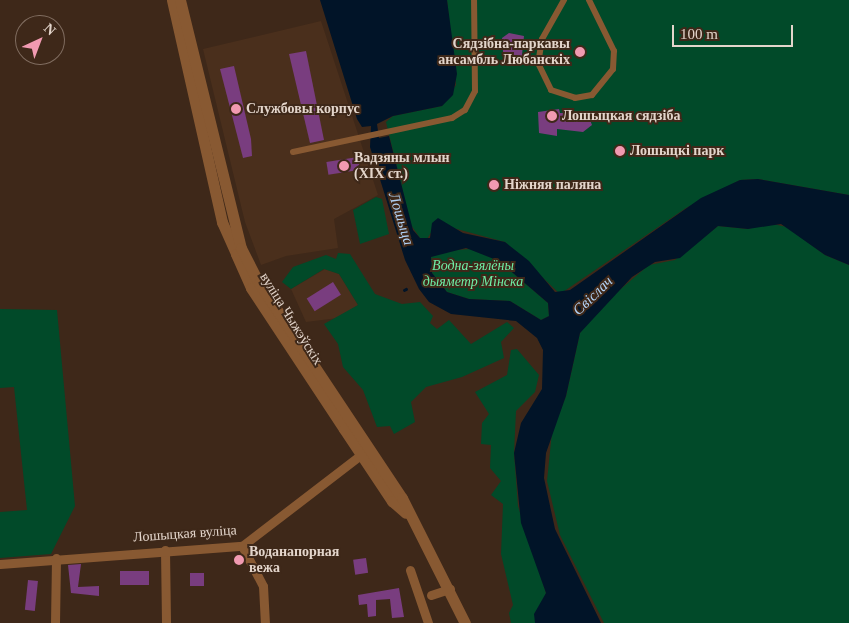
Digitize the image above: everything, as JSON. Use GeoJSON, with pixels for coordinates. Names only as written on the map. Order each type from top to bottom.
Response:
{"type":"FeatureCollection","features":[{"type":"Feature","properties":{"kind":"street","name":"вуліца Чыжэўскіх"},"geometry":{"type":"LineString","coordinates":[[172,0],[222,222],[251,288],[365,451],[402,498],[406,513],[450,589],[464,623]]}},
{"type":"Feature","properties":{"kind":"street","name":"вуліца Чыжэўскіх"},"geometry":{"type":"LineString","coordinates":[[180,0],[241,248],[258,283],[365,451]]}},
{"type":"Feature","properties":{"kind":"street"},"geometry":{"type":"LineString","coordinates":[[294,152],[388,129],[452,118],[470,103],[475,85],[474,0]]}},
{"type":"Feature","properties":{"kind":"street"},"geometry":{"type":"LineString","coordinates":[[564,0],[542,39],[538,64],[551,90],[575,98],[592,95],[613,69],[614,51],[589,0]]}},
{"type":"Feature","properties":{"kind":"street","name":"Лошыцкая вуліца"},"geometry":{"type":"LineString","coordinates":[[0,564],[56,558],[242,546],[365,451]]}},
{"type":"Feature","properties":{"kind":"street"},"geometry":{"type":"LineString","coordinates":[[242,546],[263,586],[265,623]]}},
{"type":"Feature","properties":{"kind":"street"},"geometry":{"type":"LineString","coordinates":[[165,550],[166,623]]}},
{"type":"Feature","properties":{"kind":"street"},"geometry":{"type":"LineString","coordinates":[[55,623],[56,558]]}},
{"type":"Feature","properties":{"kind":"street"},"geometry":{"type":"LineString","coordinates":[[410,570],[428,623]]}},
{"type":"Feature","properties":{"kind":"street"},"geometry":{"type":"LineString","coordinates":[[431,595],[450,589]]}},
{"type":"Feature","properties":{"kind":"shaded area"},"geometry":{"type":"Polygon","coordinates":[[[321,21],[378,195],[334,219],[338,248],[286,256],[261,265],[245,222],[203,49],[321,21]]]}},
{"type":"Feature","properties":{"kind":"shaded area"},"geometry":{"type":"Polygon","coordinates":[[[325,269],[339,274],[358,305],[338,318],[306,322],[291,289],[325,269]]]}},
{"type":"Feature","properties":{"kind":"green space","name":"Водна-зялёны дыяметр Мінска"},"geometry":{"type":"Polygon","coordinates":[[[447,0],[849,0],[849,195],[758,179],[740,180],[686,208],[560,294],[505,242],[453,228],[432,231],[427,239],[420,238],[411,225],[386,122],[393,116],[442,106],[456,85],[447,0]]]}},
{"type":"Feature","properties":{"kind":"green space"},"geometry":{"type":"Polygon","coordinates":[[[376,197],[382,199],[389,234],[360,244],[353,210],[376,197]]]}},
{"type":"Feature","properties":{"kind":"green space"},"geometry":{"type":"Polygon","coordinates":[[[768,223],[787,227],[825,255],[849,265],[849,623],[604,623],[560,535],[547,481],[552,432],[566,396],[580,333],[597,309],[649,265],[675,260],[718,226],[748,229],[768,223]]]}},
{"type":"Feature","properties":{"kind":"green space","name":"Водна-зялёны дыяметр Мінска"},"geometry":{"type":"Polygon","coordinates":[[[471,249],[499,261],[548,303],[549,316],[541,320],[510,301],[469,299],[447,292],[432,273],[430,258],[440,251],[471,249]]]}},
{"type":"Feature","properties":{"kind":"green space"},"geometry":{"type":"Polygon","coordinates":[[[338,253],[350,254],[375,294],[402,304],[420,302],[433,316],[430,323],[437,329],[449,320],[471,344],[507,322],[514,328],[501,342],[504,358],[462,377],[426,387],[411,402],[415,422],[394,434],[390,426],[377,427],[363,390],[343,367],[338,344],[324,324],[358,305],[339,274],[324,269],[291,289],[282,282],[293,267],[326,255],[336,259],[338,253]]]}},
{"type":"Feature","properties":{"kind":"green space"},"geometry":{"type":"Polygon","coordinates":[[[0,309],[57,310],[75,506],[51,554],[0,558],[0,512],[27,510],[14,387],[0,388],[0,309]]]}},
{"type":"Feature","properties":{"kind":"green space"},"geometry":{"type":"Polygon","coordinates":[[[517,349],[539,375],[535,392],[516,411],[514,453],[518,506],[546,593],[535,623],[511,623],[509,613],[513,605],[501,554],[503,504],[491,495],[501,481],[490,468],[491,445],[481,444],[482,423],[489,414],[475,392],[507,375],[511,350],[517,349]]]}},
{"type":"Feature","properties":{"kind":"water"},"geometry":{"type":"Polygon","coordinates":[[[320,0],[447,0],[457,74],[453,95],[442,106],[393,116],[377,124],[379,138],[389,136],[413,230],[420,238],[430,238],[432,223],[438,218],[463,233],[505,242],[529,261],[555,292],[570,290],[701,198],[740,180],[758,179],[849,195],[849,265],[825,255],[781,224],[748,229],[718,226],[680,258],[655,262],[632,277],[580,333],[566,396],[546,453],[544,478],[555,529],[601,623],[535,623],[534,614],[546,593],[521,523],[514,453],[521,423],[542,389],[543,350],[537,338],[516,321],[451,314],[429,302],[419,289],[405,260],[370,147],[371,126],[362,127],[357,119],[320,0]],[[466,248],[431,257],[432,273],[447,292],[469,299],[510,301],[541,320],[549,316],[548,303],[499,261],[466,248]]]}},
{"type":"Feature","properties":{"kind":"building"},"geometry":{"type":"Polygon","coordinates":[[[509,33],[524,36],[521,64],[504,65],[502,38],[509,33]]]}},
{"type":"Feature","properties":{"kind":"building"},"geometry":{"type":"Polygon","coordinates":[[[306,51],[324,140],[310,143],[289,54],[306,51]]]}},
{"type":"Feature","properties":{"kind":"building","name":"Службовы корпус"},"geometry":{"type":"Polygon","coordinates":[[[234,66],[251,139],[252,156],[243,158],[220,69],[234,66]]]}},
{"type":"Feature","properties":{"kind":"building"},"geometry":{"type":"Polygon","coordinates":[[[559,109],[560,113],[587,112],[592,125],[583,132],[557,129],[557,136],[539,133],[538,112],[559,109]]]}},
{"type":"Feature","properties":{"kind":"building","name":"Вадзяны млын (XIX ст.)"},"geometry":{"type":"Polygon","coordinates":[[[358,157],[360,170],[328,175],[326,162],[358,157]]]}},
{"type":"Feature","properties":{"kind":"building"},"geometry":{"type":"Polygon","coordinates":[[[333,282],[341,295],[315,311],[307,298],[333,282]]]}},
{"type":"Feature","properties":{"kind":"building"},"geometry":{"type":"Polygon","coordinates":[[[366,558],[368,573],[355,575],[353,560],[366,558]]]}},
{"type":"Feature","properties":{"kind":"building"},"geometry":{"type":"Polygon","coordinates":[[[81,564],[78,587],[99,586],[99,596],[71,593],[68,565],[81,564]]]}},
{"type":"Feature","properties":{"kind":"building"},"geometry":{"type":"Polygon","coordinates":[[[120,571],[149,571],[149,585],[120,585],[120,571]]]}},
{"type":"Feature","properties":{"kind":"building"},"geometry":{"type":"Polygon","coordinates":[[[190,573],[204,573],[204,586],[190,586],[190,573]]]}},
{"type":"Feature","properties":{"kind":"building"},"geometry":{"type":"Polygon","coordinates":[[[28,580],[38,581],[35,611],[25,610],[28,580]]]}},
{"type":"Feature","properties":{"kind":"building"},"geometry":{"type":"Polygon","coordinates":[[[399,588],[404,617],[392,618],[390,599],[376,600],[376,616],[368,617],[367,604],[359,605],[358,595],[399,588]]]}},
{"type":"Feature","properties":{"kind":"place","name":"Сядзібна-паркавы ансамбль Любанскіх"},"geometry":{"type":"Point","coordinates":[580,52]}},
{"type":"Feature","properties":{"kind":"place","name":"Службовы корпус"},"geometry":{"type":"Point","coordinates":[236,109]}},
{"type":"Feature","properties":{"kind":"place","name":"Лошыцкая сядзіба"},"geometry":{"type":"Point","coordinates":[552,116]}},
{"type":"Feature","properties":{"kind":"place","name":"Лошыцкі парк"},"geometry":{"type":"Point","coordinates":[620,151]}},
{"type":"Feature","properties":{"kind":"place","name":"Вадзяны млын (XIX ст.)"},"geometry":{"type":"Point","coordinates":[344,166]}},
{"type":"Feature","properties":{"kind":"place","name":"Ніжняя паляна"},"geometry":{"type":"Point","coordinates":[494,185]}},
{"type":"Feature","properties":{"kind":"place","name":"Воданапорная вежа"},"geometry":{"type":"Point","coordinates":[239,560]}},
{"type":"Feature","properties":{"kind":"water label","name":"Лошыца"},"geometry":{"type":"Point","coordinates":[401,219]}},
{"type":"Feature","properties":{"kind":"water label","name":"Свіслач"},"geometry":{"type":"Point","coordinates":[593,296]}}]}
